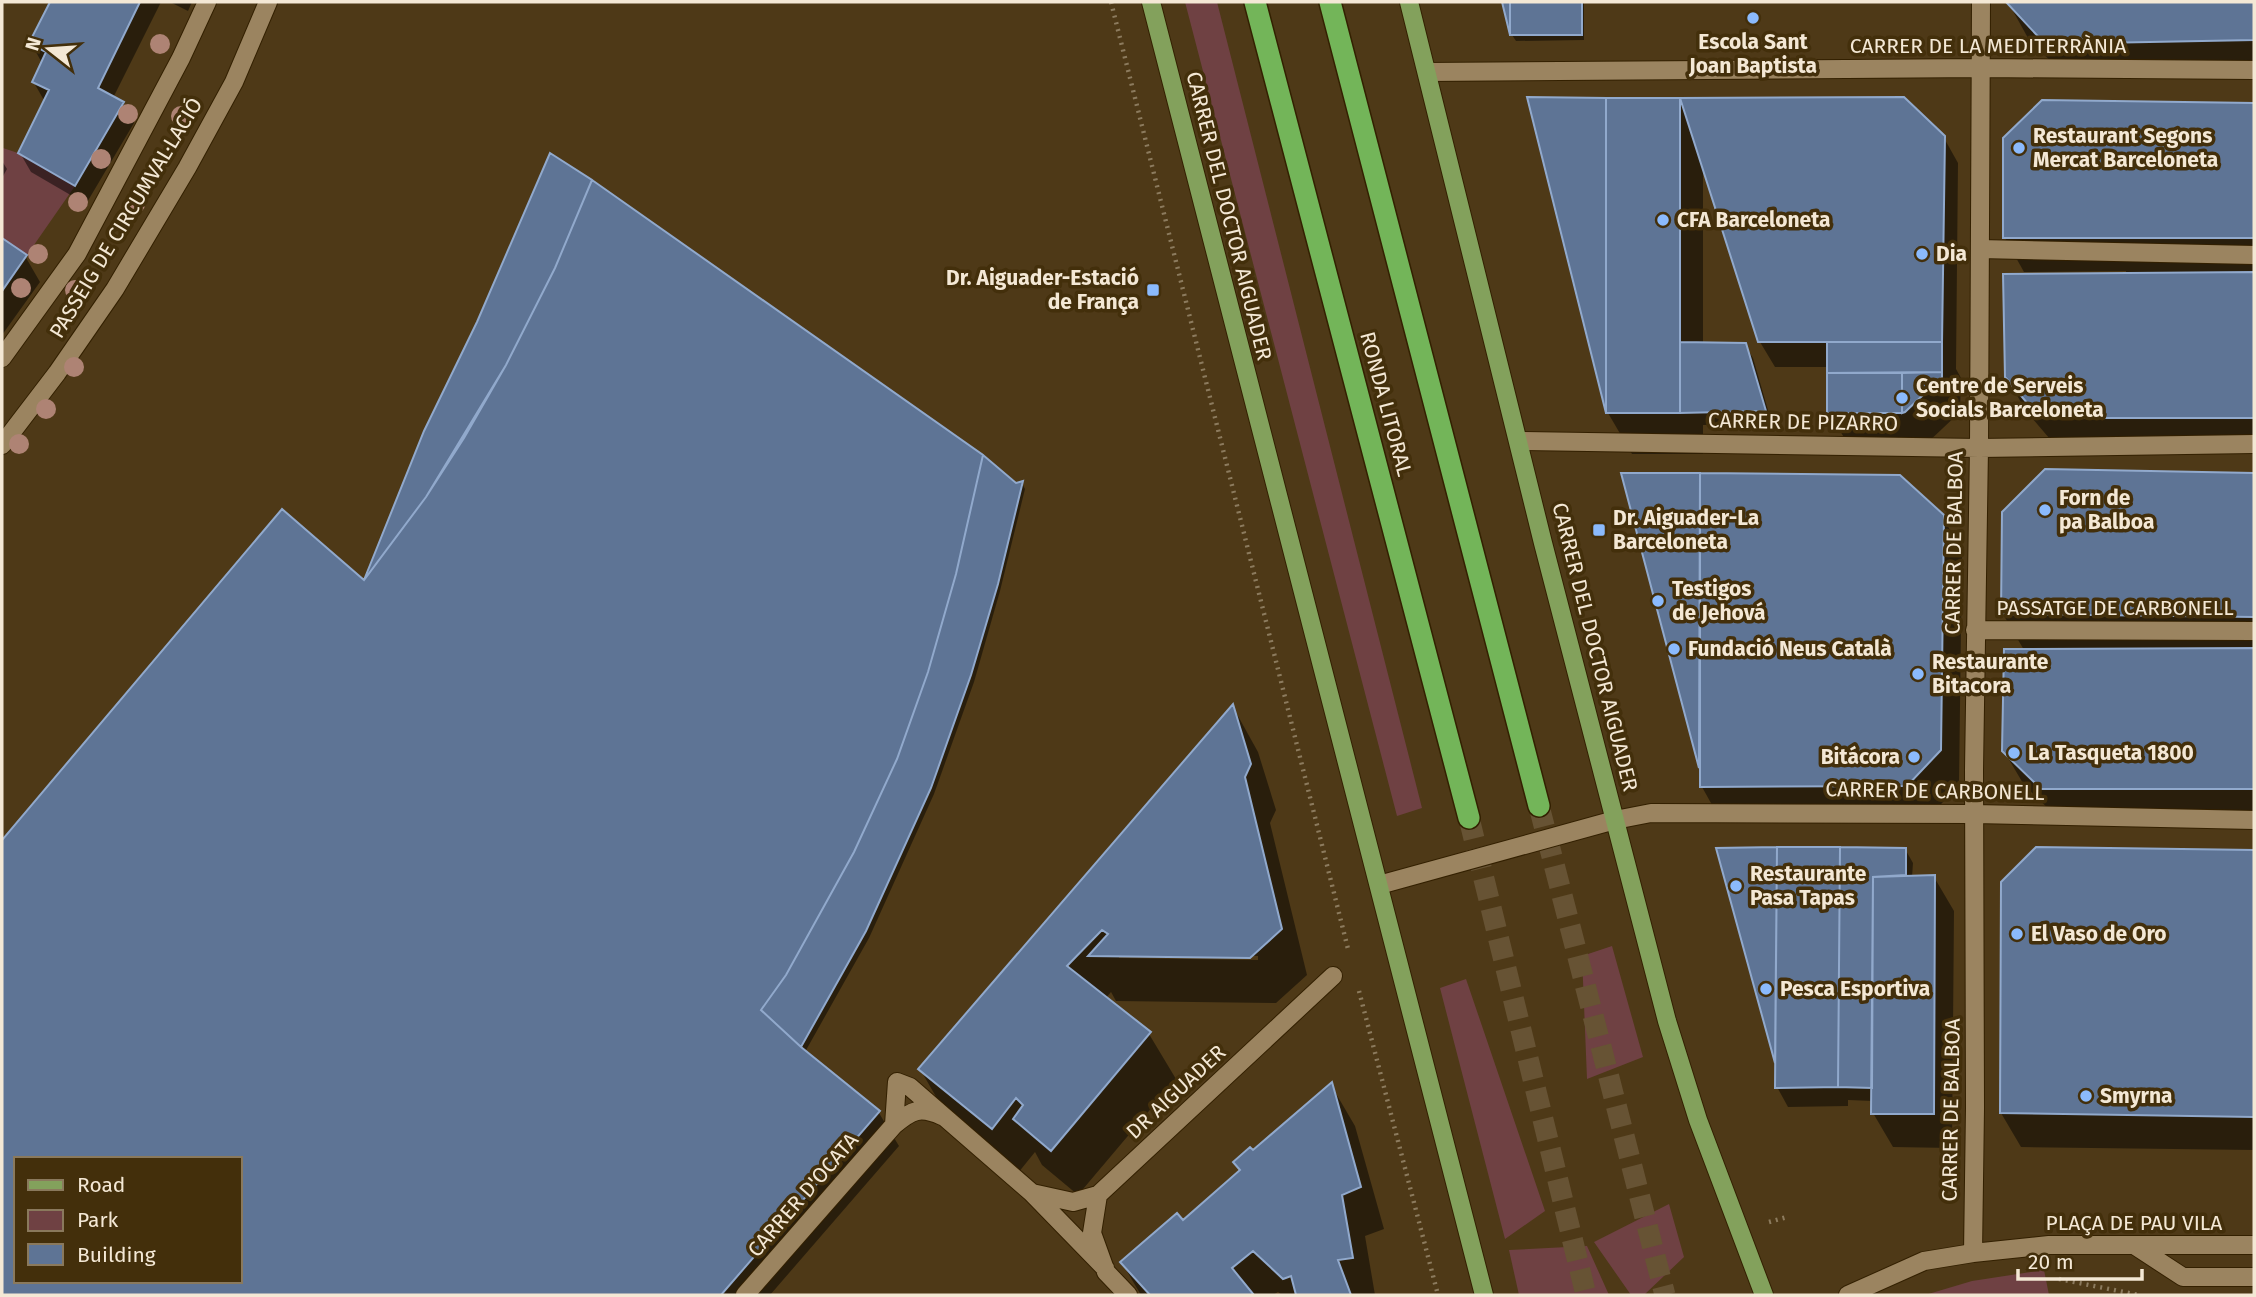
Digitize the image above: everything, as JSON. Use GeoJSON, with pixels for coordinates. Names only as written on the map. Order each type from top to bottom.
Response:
{"type":"FeatureCollection","features":[{"type":"Feature","properties":{"kind":"highway","name":"RONDA LITORAL"},"geometry":{"type":"LineString","coordinates":[[1255,2],[1469,818]]}},
{"type":"Feature","properties":{"kind":"highway"},"geometry":{"type":"LineString","coordinates":[[1330,2],[1539,806]]}},
{"type":"Feature","properties":{"kind":"main road","name":"CARRER DEL DOCTOR AIGUADER"},"geometry":{"type":"LineString","coordinates":[[1151,2],[1484,1295]]}},
{"type":"Feature","properties":{"kind":"main road","name":"CARRER DEL DOCTOR AIGUADER"},"geometry":{"type":"LineString","coordinates":[[1409,2],[1643,935],[1681,1068],[1764,1295]]}},
{"type":"Feature","properties":{"kind":"street","name":"PASSEIG DE CIRCUMVAL·LACIÓ"},"geometry":{"type":"LineString","coordinates":[[2,358],[77,254],[181,58],[207,2]]}},
{"type":"Feature","properties":{"kind":"street","name":"PASSEIG DE CIRCUMVAL·LACIÓ"},"geometry":{"type":"LineString","coordinates":[[2,445],[57,373],[122,278],[234,82],[268,2]]}},
{"type":"Feature","properties":{"kind":"street","name":"CARRER DE BALBOA"},"geometry":{"type":"LineString","coordinates":[[1973,1253],[1981,2]]}},
{"type":"Feature","properties":{"kind":"street","name":"CARRER DE LA MEDITERRÀNIA"},"geometry":{"type":"LineString","coordinates":[[1427,72],[1982,68],[2254,70]]}},
{"type":"Feature","properties":{"kind":"street"},"geometry":{"type":"LineString","coordinates":[[1980,249],[2254,256]]}},
{"type":"Feature","properties":{"kind":"street","name":"CARRER DE PIZARRO"},"geometry":{"type":"LineString","coordinates":[[1520,441],[1979,448],[2254,443]]}},
{"type":"Feature","properties":{"kind":"street","name":"PASSATGE DE CARBONELL"},"geometry":{"type":"LineString","coordinates":[[1975,630],[2254,631]]}},
{"type":"Feature","properties":{"kind":"street","name":"CARRER DE CARBONELL"},"geometry":{"type":"LineString","coordinates":[[1379,885],[1615,820],[1651,813],[1974,814],[2254,820]]}},
{"type":"Feature","properties":{"kind":"street","name":"DR AIGUADER"},"geometry":{"type":"LineString","coordinates":[[1098,1195],[1333,976]]}},
{"type":"Feature","properties":{"kind":"street"},"geometry":{"type":"LineString","coordinates":[[894,1125],[897,1082],[910,1087],[1032,1193],[1128,1295]]}},
{"type":"Feature","properties":{"kind":"street","name":"CARRER D'OCATA"},"geometry":{"type":"LineString","coordinates":[[745,1295],[894,1125],[910,1112],[932,1111],[945,1118]]}},
{"type":"Feature","properties":{"kind":"street"},"geometry":{"type":"LineString","coordinates":[[1032,1193],[1073,1202],[1098,1195],[1092,1233],[1105,1268]]}},
{"type":"Feature","properties":{"kind":"street","name":"PLAÇA DE PAU VILA"},"geometry":{"type":"LineString","coordinates":[[1848,1295],[1924,1261],[1973,1253],[2049,1245],[2254,1245]]}},
{"type":"Feature","properties":{"kind":"street"},"geometry":{"type":"LineString","coordinates":[[2134,1245],[2183,1276],[2254,1278]]}},
{"type":"Feature","properties":{"kind":"path"},"geometry":{"type":"LineString","coordinates":[[1111,2],[1350,957]]}},
{"type":"Feature","properties":{"kind":"path"},"geometry":{"type":"LineString","coordinates":[[1357,984],[1438,1295]]}},
{"type":"Feature","properties":{"kind":"path"},"geometry":{"type":"LineString","coordinates":[[1768,1222],[1787,1217]]}},
{"type":"Feature","properties":{"kind":"path"},"geometry":{"type":"LineString","coordinates":[[2059,1279],[2138,1295]]}},
{"type":"Feature","properties":{"kind":"green space"},"geometry":{"type":"Polygon","coordinates":[[[1185,2],[1217,2],[1422,808],[1397,816],[1185,2]]]}},
{"type":"Feature","properties":{"kind":"green space"},"geometry":{"type":"Polygon","coordinates":[[[3,148],[18,153],[75,186],[2,291],[3,148]]]}},
{"type":"Feature","properties":{"kind":"green space"},"geometry":{"type":"Polygon","coordinates":[[[1612,946],[1643,1057],[1587,1079],[1582,956],[1612,946]]]}},
{"type":"Feature","properties":{"kind":"green space"},"geometry":{"type":"Polygon","coordinates":[[[1466,979],[1545,1211],[1505,1239],[1440,988],[1466,979]]]}},
{"type":"Feature","properties":{"kind":"green space"},"geometry":{"type":"Polygon","coordinates":[[[1669,1204],[1684,1257],[1644,1295],[1631,1295],[1594,1242],[1669,1204]]]}},
{"type":"Feature","properties":{"kind":"green space"},"geometry":{"type":"Polygon","coordinates":[[[1587,1246],[1609,1295],[1519,1295],[1509,1250],[1587,1246]]]}},
{"type":"Feature","properties":{"kind":"green space"},"geometry":{"type":"Polygon","coordinates":[[[2044,1270],[2049,1295],[1925,1295],[1972,1281],[2044,1270]]]}},
{"type":"Feature","properties":{"kind":"building"},"geometry":{"type":"Polygon","coordinates":[[[50,2],[140,2],[98,88],[124,102],[75,186],[18,153],[49,90],[32,82],[46,52],[29,43],[50,2]]]}},
{"type":"Feature","properties":{"kind":"building"},"geometry":{"type":"Polygon","coordinates":[[[1502,2],[1510,2],[1510,35],[1502,2]]]}},
{"type":"Feature","properties":{"kind":"building"},"geometry":{"type":"Polygon","coordinates":[[[1510,2],[1582,2],[1582,35],[1510,35],[1510,2]]]}},
{"type":"Feature","properties":{"kind":"building"},"geometry":{"type":"Polygon","coordinates":[[[2006,2],[2254,2],[2254,40],[2045,44],[2006,2]]]}},
{"type":"Feature","properties":{"kind":"building"},"geometry":{"type":"Polygon","coordinates":[[[1527,97],[1606,98],[1606,413],[1527,97]]]}},
{"type":"Feature","properties":{"kind":"building"},"geometry":{"type":"Polygon","coordinates":[[[1904,97],[1945,136],[1942,342],[1758,342],[1680,98],[1904,97]]]}},
{"type":"Feature","properties":{"kind":"building"},"geometry":{"type":"Polygon","coordinates":[[[1606,98],[1680,98],[1680,413],[1606,413],[1606,98]]]}},
{"type":"Feature","properties":{"kind":"building"},"geometry":{"type":"Polygon","coordinates":[[[2042,100],[2254,103],[2254,238],[2003,238],[2003,138],[2042,100]]]}},
{"type":"Feature","properties":{"kind":"building"},"geometry":{"type":"Polygon","coordinates":[[[550,153],[592,180],[555,268],[506,365],[464,438],[426,497],[364,580],[424,431],[477,322],[550,153]]]}},
{"type":"Feature","properties":{"kind":"building"},"geometry":{"type":"Polygon","coordinates":[[[592,180],[983,455],[956,574],[928,672],[897,759],[854,852],[786,975],[761,1010],[801,1047],[880,1111],[721,1295],[2,1295],[2,840],[282,509],[364,580],[426,497],[506,365],[555,268],[592,180]]]}},
{"type":"Feature","properties":{"kind":"building"},"geometry":{"type":"Polygon","coordinates":[[[2,238],[27,255],[2,291],[2,238]]]}},
{"type":"Feature","properties":{"kind":"building"},"geometry":{"type":"Polygon","coordinates":[[[2254,272],[2254,418],[2040,418],[2005,377],[2003,274],[2254,272]]]}},
{"type":"Feature","properties":{"kind":"building"},"geometry":{"type":"Polygon","coordinates":[[[1680,342],[1746,343],[1766,411],[1680,413],[1680,342]]]}},
{"type":"Feature","properties":{"kind":"building"},"geometry":{"type":"Polygon","coordinates":[[[1827,342],[1942,342],[1942,372],[1827,373],[1827,342]]]}},
{"type":"Feature","properties":{"kind":"building"},"geometry":{"type":"Polygon","coordinates":[[[1942,372],[1942,377],[1902,413],[1902,373],[1942,372]]]}},
{"type":"Feature","properties":{"kind":"building"},"geometry":{"type":"Polygon","coordinates":[[[1827,373],[1902,373],[1902,413],[1827,413],[1827,373]]]}},
{"type":"Feature","properties":{"kind":"building"},"geometry":{"type":"Polygon","coordinates":[[[983,455],[1016,483],[1023,481],[998,584],[971,675],[931,788],[866,931],[801,1047],[761,1010],[786,975],[854,852],[897,759],[928,672],[956,574],[983,455]]]}},
{"type":"Feature","properties":{"kind":"building"},"geometry":{"type":"Polygon","coordinates":[[[2045,469],[2254,473],[2254,617],[2001,614],[2002,512],[2045,469]]]}},
{"type":"Feature","properties":{"kind":"building"},"geometry":{"type":"Polygon","coordinates":[[[1621,473],[1700,473],[1699,768],[1621,473]]]}},
{"type":"Feature","properties":{"kind":"building"},"geometry":{"type":"Polygon","coordinates":[[[1700,473],[1900,475],[1944,515],[1941,750],[1907,786],[1700,787],[1700,473]]]}},
{"type":"Feature","properties":{"kind":"building"},"geometry":{"type":"Polygon","coordinates":[[[2254,648],[2254,789],[2041,789],[2002,751],[2004,649],[2254,648]]]}},
{"type":"Feature","properties":{"kind":"building"},"geometry":{"type":"Polygon","coordinates":[[[1233,704],[1251,764],[1245,777],[1282,929],[1250,958],[1088,956],[1108,934],[1102,930],[1067,966],[1151,1032],[1051,1151],[1013,1119],[1023,1105],[1016,1098],[992,1129],[918,1069],[1233,704]]]}},
{"type":"Feature","properties":{"kind":"building"},"geometry":{"type":"Polygon","coordinates":[[[1777,847],[1840,847],[1838,1087],[1775,1088],[1777,847]]]}},
{"type":"Feature","properties":{"kind":"building"},"geometry":{"type":"Polygon","coordinates":[[[1777,847],[1775,1063],[1716,848],[1777,847]]]}},
{"type":"Feature","properties":{"kind":"building"},"geometry":{"type":"Polygon","coordinates":[[[1840,847],[1906,848],[1906,875],[1873,877],[1872,1088],[1838,1087],[1840,847]]]}},
{"type":"Feature","properties":{"kind":"building"},"geometry":{"type":"Polygon","coordinates":[[[2036,847],[2254,850],[2254,1117],[2000,1113],[2001,882],[2036,847]]]}},
{"type":"Feature","properties":{"kind":"building"},"geometry":{"type":"Polygon","coordinates":[[[1935,875],[1934,1114],[1871,1114],[1873,877],[1935,875]]]}},
{"type":"Feature","properties":{"kind":"building"},"geometry":{"type":"Polygon","coordinates":[[[1332,1082],[1361,1187],[1342,1195],[1353,1258],[1338,1260],[1351,1295],[1296,1295],[1291,1276],[1283,1279],[1253,1251],[1232,1268],[1254,1295],[1150,1295],[1120,1262],[1177,1213],[1183,1220],[1240,1170],[1233,1162],[1250,1147],[1253,1150],[1332,1082]]]}},
{"type":"Feature","properties":{"kind":"tunnel"},"geometry":{"type":"LineString","coordinates":[[1539,806],[1665,1295]]}},
{"type":"Feature","properties":{"kind":"tunnel"},"geometry":{"type":"LineString","coordinates":[[1469,818],[1586,1295]]}},
{"type":"Feature","properties":{"kind":"place","name":"Escola Sant Joan Baptista"},"geometry":{"type":"Point","coordinates":[1753,18]}},
{"type":"Feature","properties":{"kind":"place","name":"Restaurant Segons Mercat Barceloneta"},"geometry":{"type":"Point","coordinates":[2019,148]}},
{"type":"Feature","properties":{"kind":"place","name":"CFA Barceloneta"},"geometry":{"type":"Point","coordinates":[1663,220]}},
{"type":"Feature","properties":{"kind":"place","name":"Dia"},"geometry":{"type":"Point","coordinates":[1922,254]}},
{"type":"Feature","properties":{"kind":"place","name":"Dr. Aiguader-Estació de França"},"geometry":{"type":"Point","coordinates":[1153,290]}},
{"type":"Feature","properties":{"kind":"place","name":"Centre de Serveis Socials Barceloneta"},"geometry":{"type":"Point","coordinates":[1902,398]}},
{"type":"Feature","properties":{"kind":"place","name":"Forn de pa Balboa"},"geometry":{"type":"Point","coordinates":[2045,510]}},
{"type":"Feature","properties":{"kind":"place","name":"Dr. Aiguader-La Barceloneta"},"geometry":{"type":"Point","coordinates":[1599,530]}},
{"type":"Feature","properties":{"kind":"place","name":"Testigos de Jehová"},"geometry":{"type":"Point","coordinates":[1658,601]}},
{"type":"Feature","properties":{"kind":"place","name":"Fundació Neus Català"},"geometry":{"type":"Point","coordinates":[1674,649]}},
{"type":"Feature","properties":{"kind":"place","name":"Restaurante Bitacora"},"geometry":{"type":"Point","coordinates":[1918,674]}},
{"type":"Feature","properties":{"kind":"place","name":"La Tasqueta 1800"},"geometry":{"type":"Point","coordinates":[2014,753]}},
{"type":"Feature","properties":{"kind":"place","name":"Bitácora"},"geometry":{"type":"Point","coordinates":[1914,757]}},
{"type":"Feature","properties":{"kind":"place","name":"Restaurante Pasa Tapas"},"geometry":{"type":"Point","coordinates":[1736,886]}},
{"type":"Feature","properties":{"kind":"place","name":"El Vaso de Oro"},"geometry":{"type":"Point","coordinates":[2017,934]}},
{"type":"Feature","properties":{"kind":"place","name":"Pesca Esportiva"},"geometry":{"type":"Point","coordinates":[1766,989]}},
{"type":"Feature","properties":{"kind":"place","name":"Smyrna"},"geometry":{"type":"Point","coordinates":[2086,1096]}}]}
